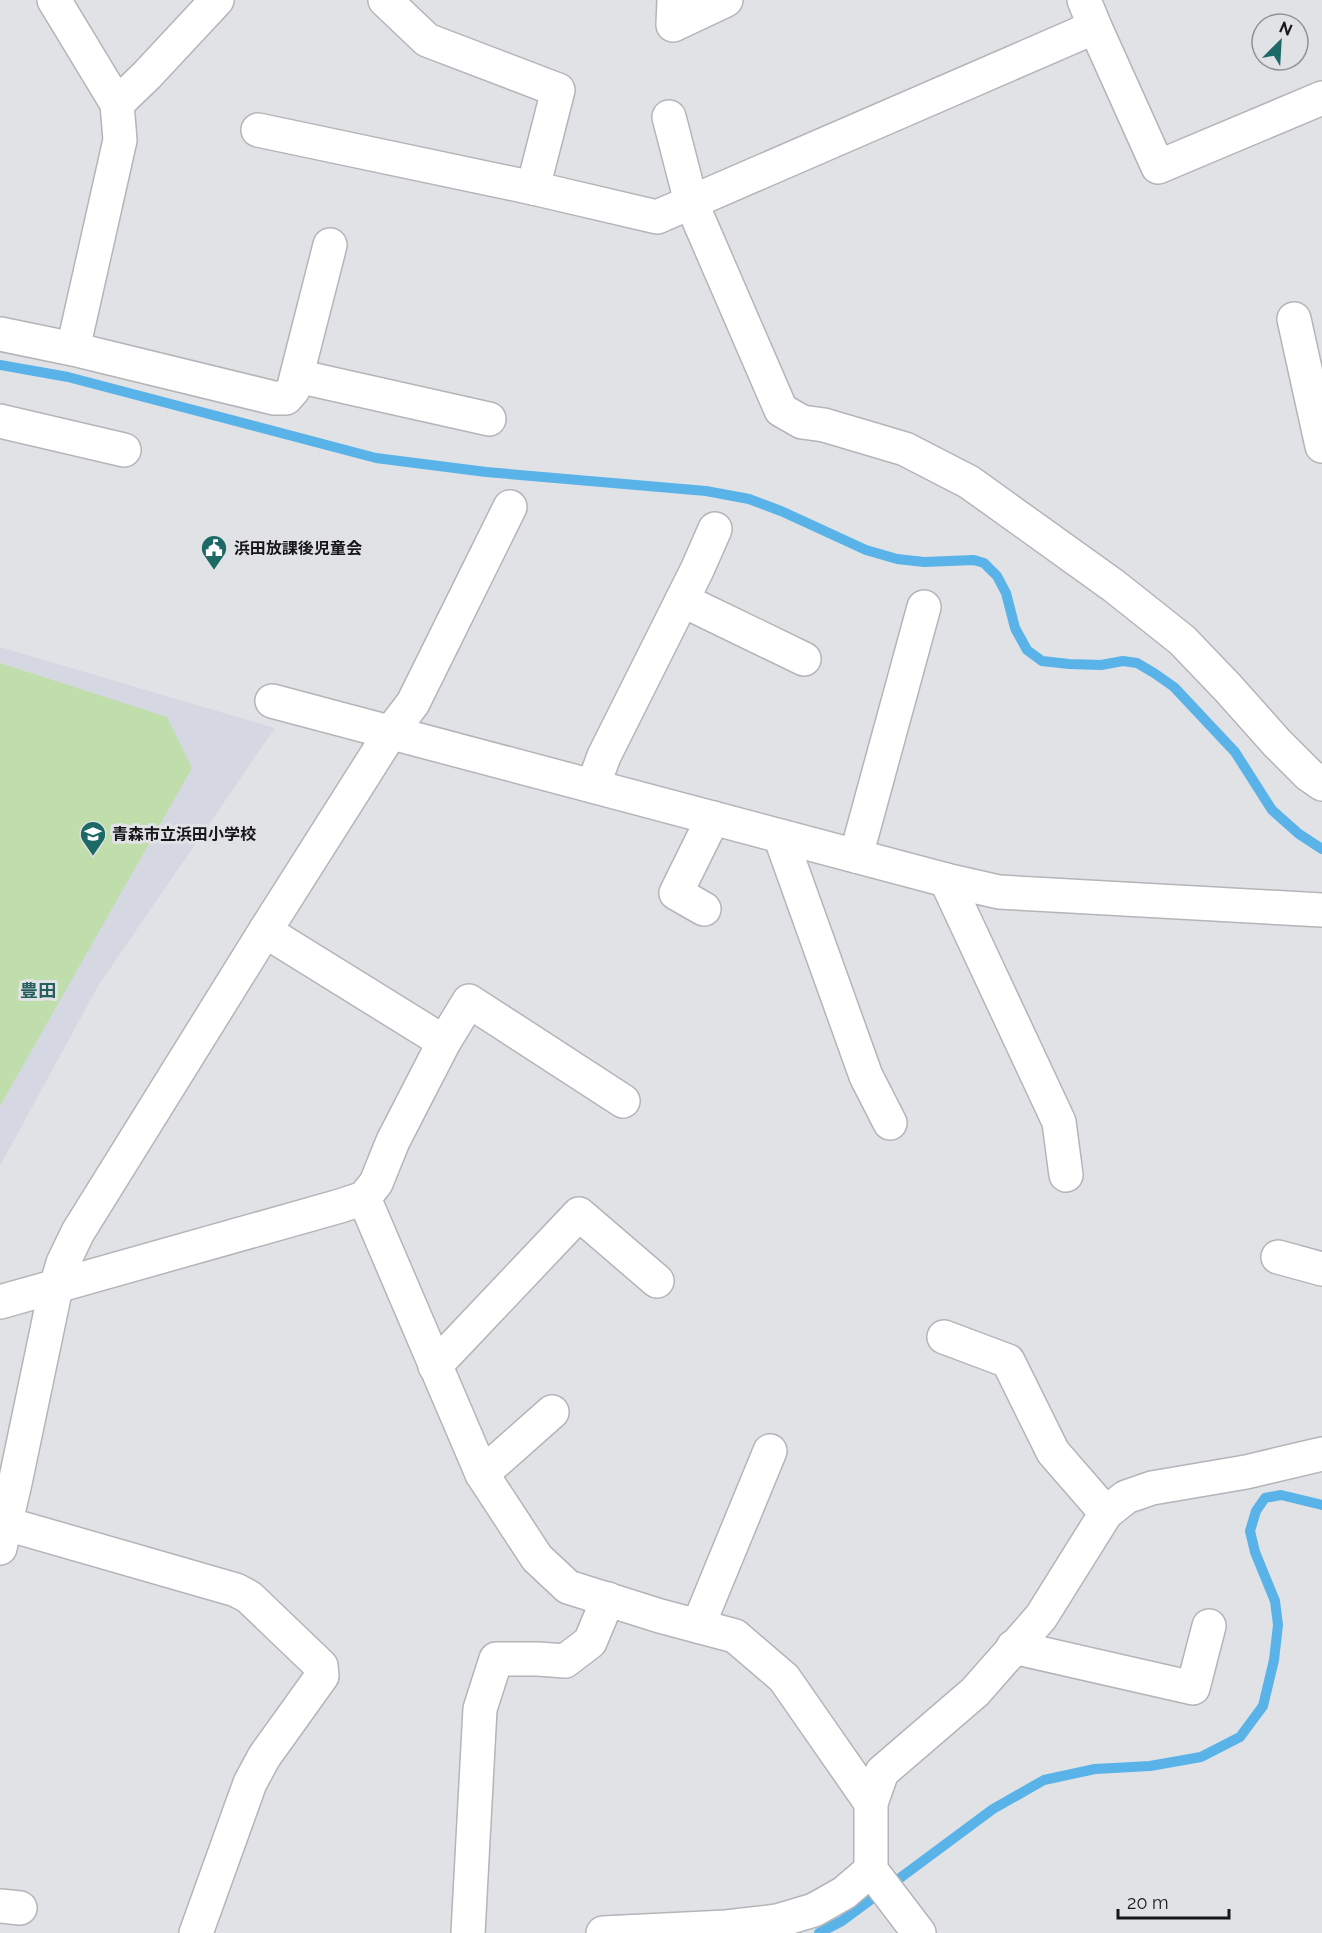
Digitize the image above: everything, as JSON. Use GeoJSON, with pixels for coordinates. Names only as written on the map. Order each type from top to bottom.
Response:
{"type":"FeatureCollection","features":[{"type":"Feature","properties":{"kind":"street"},"geometry":{"type":"LineString","coordinates":[[54,0],[117,104],[120,140],[73,349]]}},
{"type":"Feature","properties":{"kind":"street"},"geometry":{"type":"LineString","coordinates":[[117,104],[217,0]]}},
{"type":"Feature","properties":{"kind":"street"},"geometry":{"type":"LineString","coordinates":[[385,0],[427,40],[558,90],[533,188]]}},
{"type":"Feature","properties":{"kind":"street"},"geometry":{"type":"LineString","coordinates":[[674,0],[673,25],[726,0]]}},
{"type":"Feature","properties":{"kind":"street"},"geometry":{"type":"LineString","coordinates":[[258,130],[533,188],[657,217],[1090,13],[1158,168],[1322,98]]}},
{"type":"Feature","properties":{"kind":"street"},"geometry":{"type":"LineString","coordinates":[[669,117],[692,202],[781,410],[802,422],[824,425],[905,449],[969,482],[1114,586],[1182,640],[1277,743],[1309,775],[1322,784]]}},
{"type":"Feature","properties":{"kind":"street"},"geometry":{"type":"LineString","coordinates":[[0,334],[73,349],[274,399],[286,398],[293,390],[330,245]]}},
{"type":"Feature","properties":{"kind":"street"},"geometry":{"type":"LineString","coordinates":[[1294,319],[1322,446]]}},
{"type":"Feature","properties":{"kind":"street"},"geometry":{"type":"LineString","coordinates":[[297,376],[489,419]]}},
{"type":"Feature","properties":{"kind":"street"},"geometry":{"type":"LineString","coordinates":[[0,422],[124,450]]}},
{"type":"Feature","properties":{"kind":"street"},"geometry":{"type":"LineString","coordinates":[[196,1933],[250,1783],[264,1757],[322,1676],[321,1666],[249,1597],[236,1590],[2,1531],[15,1483],[56,1287],[63,1263],[78,1232],[391,732],[413,703],[510,507]]}},
{"type":"Feature","properties":{"kind":"street"},"geometry":{"type":"LineString","coordinates":[[593,786],[604,756],[715,529]]}},
{"type":"Feature","properties":{"kind":"street"},"geometry":{"type":"LineString","coordinates":[[682,600],[804,659]]}},
{"type":"Feature","properties":{"kind":"street"},"geometry":{"type":"LineString","coordinates":[[856,856],[924,607]]}},
{"type":"Feature","properties":{"kind":"street"},"geometry":{"type":"LineString","coordinates":[[272,700],[946,880],[999,892],[1322,910]]}},
{"type":"Feature","properties":{"kind":"street"},"geometry":{"type":"LineString","coordinates":[[704,909],[676,893],[713,818]]}},
{"type":"Feature","properties":{"kind":"street"},"geometry":{"type":"LineString","coordinates":[[780,836],[866,1076],[890,1124]]}},
{"type":"Feature","properties":{"kind":"street"},"geometry":{"type":"LineString","coordinates":[[946,880],[1059,1122],[1066,1175]]}},
{"type":"Feature","properties":{"kind":"street"},"geometry":{"type":"LineString","coordinates":[[265,931],[444,1042]]}},
{"type":"Feature","properties":{"kind":"street"},"geometry":{"type":"LineString","coordinates":[[0,1302],[364,1198],[376,1183],[393,1141],[444,1042],[469,1001],[623,1101]]}},
{"type":"Feature","properties":{"kind":"street"},"geometry":{"type":"LineString","coordinates":[[364,1198],[482,1474],[537,1558],[568,1587],[735,1636],[784,1678],[871,1803]]}},
{"type":"Feature","properties":{"kind":"street"},"geometry":{"type":"LineString","coordinates":[[435,1366],[579,1214],[657,1281]]}},
{"type":"Feature","properties":{"kind":"street"},"geometry":{"type":"LineString","coordinates":[[1278,1257],[1322,1269]]}},
{"type":"Feature","properties":{"kind":"street"},"geometry":{"type":"LineString","coordinates":[[944,1337],[1008,1361],[1053,1452],[1106,1513]]}},
{"type":"Feature","properties":{"kind":"street"},"geometry":{"type":"LineString","coordinates":[[482,1474],[552,1412]]}},
{"type":"Feature","properties":{"kind":"street"},"geometry":{"type":"LineString","coordinates":[[698,1626],[770,1451]]}},
{"type":"Feature","properties":{"kind":"street"},"geometry":{"type":"LineString","coordinates":[[918,1933],[880,1882],[871,1803],[882,1772],[975,1692],[1041,1617],[1106,1513],[1126,1497],[1152,1488],[1246,1472],[1322,1454]]}},
{"type":"Feature","properties":{"kind":"street"},"geometry":{"type":"LineString","coordinates":[[468,1933],[480,1709],[496,1659],[565,1661],[590,1642],[608,1599]]}},
{"type":"Feature","properties":{"kind":"street"},"geometry":{"type":"LineString","coordinates":[[1013,1647],[1193,1688],[1209,1626]]}},
{"type":"Feature","properties":{"kind":"street"},"geometry":{"type":"LineString","coordinates":[[603,1933],[777,1922],[814,1910],[844,1893],[880,1882]]}},
{"type":"Feature","properties":{"kind":"shaded area","name":"青森市立浜田小学校"},"geometry":{"type":"Polygon","coordinates":[[[0,647],[275,728],[98,986],[0,1166],[0,647]]]}},
{"type":"Feature","properties":{"kind":"green space","name":"青森市立浜田小学校"},"geometry":{"type":"Polygon","coordinates":[[[0,663],[167,717],[192,768],[0,1106],[0,663]]]}},
{"type":"Feature","properties":{"kind":"waterway"},"geometry":{"type":"LineString","coordinates":[[0,365],[68,377],[376,458],[486,472],[706,491],[749,499],[866,550],[897,559],[924,562],[974,560],[984,563],[997,576],[1006,593],[1015,628],[1027,650],[1042,661],[1101,665],[1123,661],[1137,663],[1154,673],[1174,687],[1235,752],[1272,810],[1299,834],[1322,849]]}},
{"type":"Feature","properties":{"kind":"waterway"},"geometry":{"type":"LineString","coordinates":[[819,1933],[842,1921],[993,1809],[1044,1780],[1095,1769],[1150,1766],[1201,1757],[1240,1737],[1263,1706],[1274,1660],[1278,1625],[1275,1601],[1255,1552],[1250,1531],[1256,1511],[1265,1498],[1281,1495],[1322,1505]]}},
{"type":"Feature","properties":{"kind":"place","name":"浜田放課後児童会"},"geometry":{"type":"Point","coordinates":[214,571]}},
{"type":"Feature","properties":{"kind":"place","name":"青森市立浜田小学校"},"geometry":{"type":"Point","coordinates":[93,857]}},
{"type":"Feature","properties":{"kind":"district","name":"豊田"},"geometry":{"type":"Point","coordinates":[38,990]}}]}
